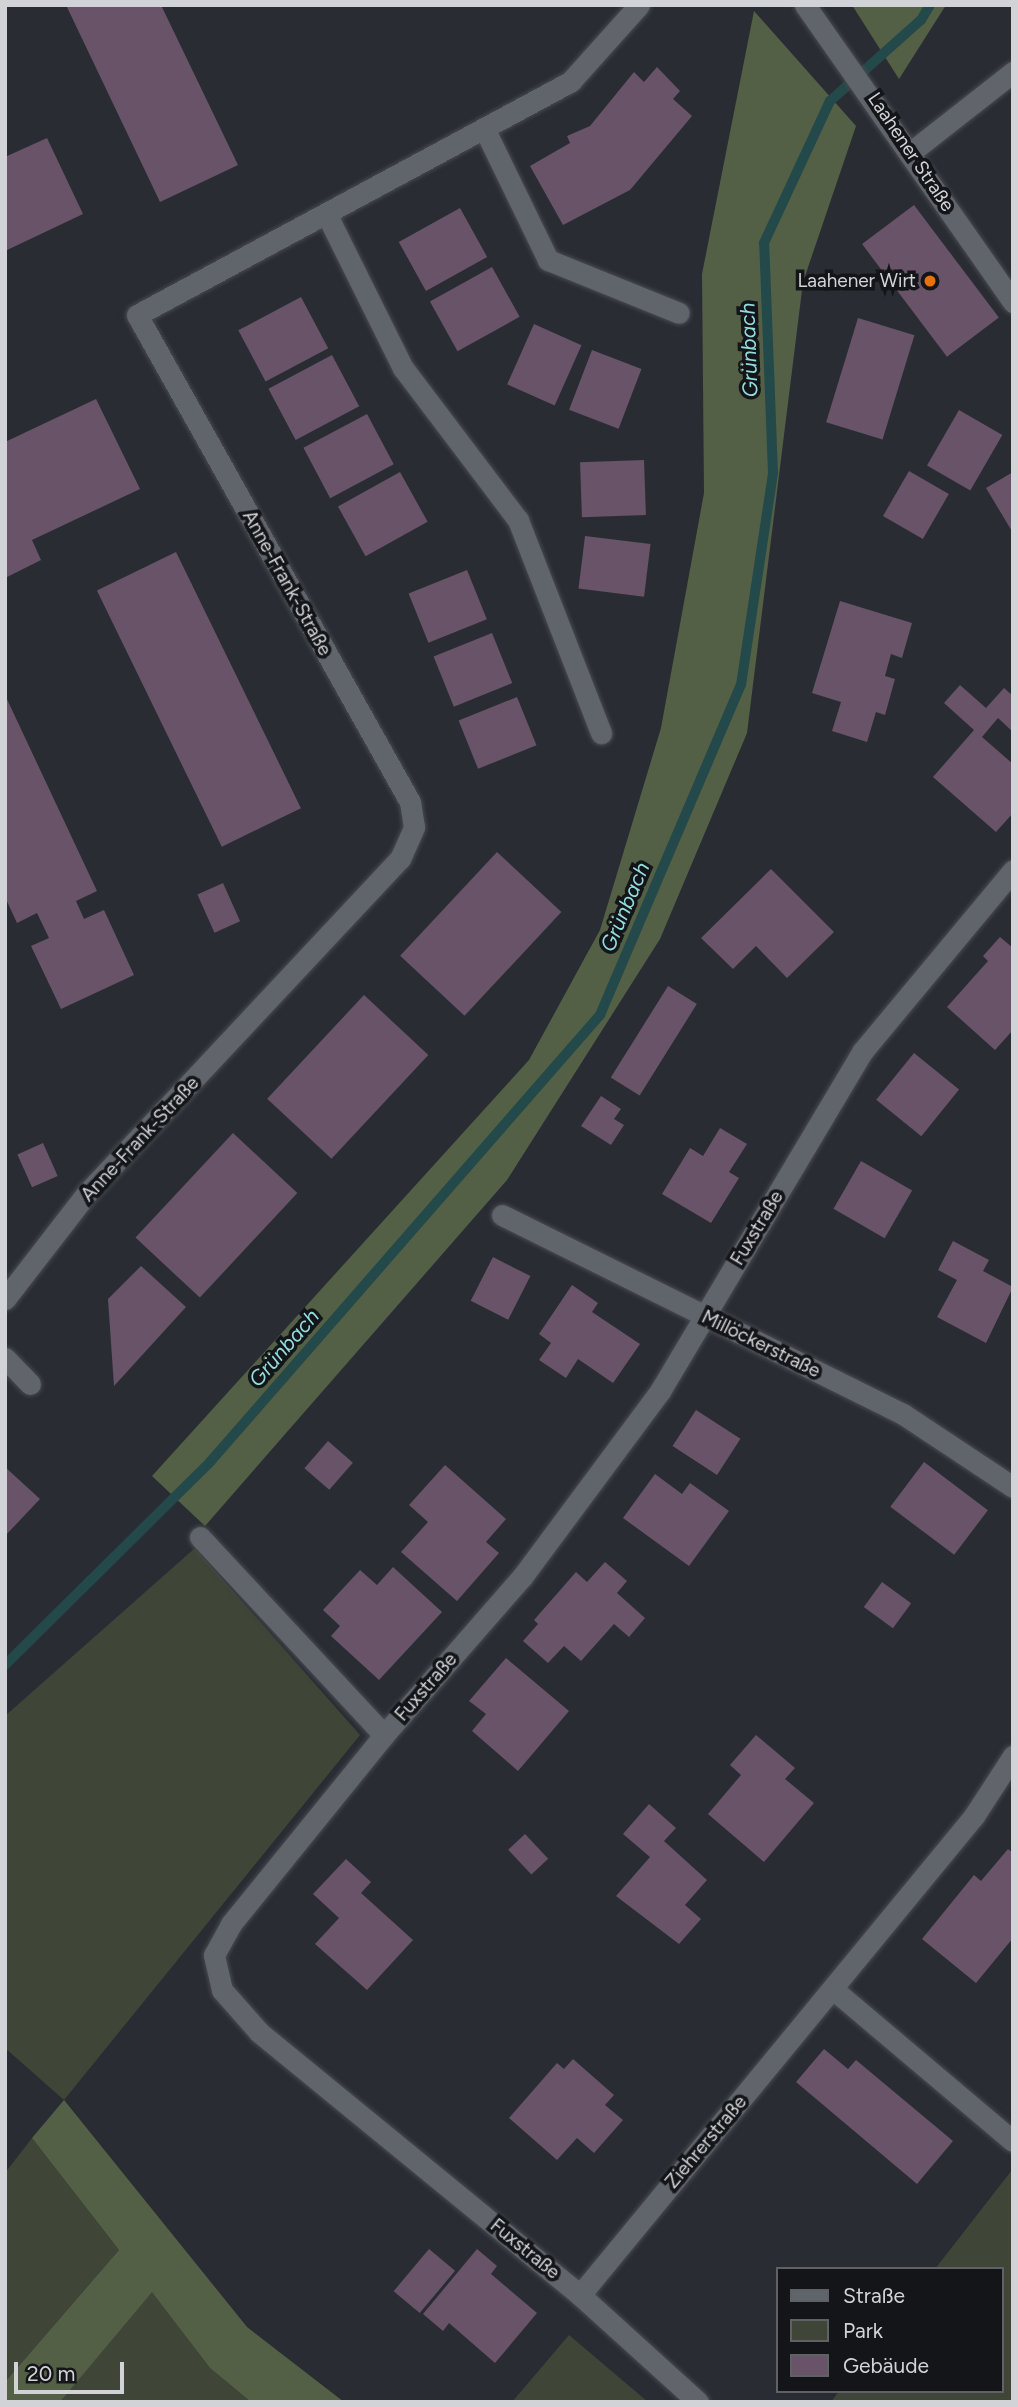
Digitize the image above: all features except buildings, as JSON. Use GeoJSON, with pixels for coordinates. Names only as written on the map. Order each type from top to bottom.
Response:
{"type":"FeatureCollection","features":[{"type":"Feature","properties":{"kind":"street","name":"Anne-Frank-Straße"},"geometry":{"type":"LineString","coordinates":[[5,1299],[87,1193],[400,859],[414,827],[410,802],[137,314],[327,215],[571,81],[639,5]]}},
{"type":"Feature","properties":{"kind":"street","name":"Laahener Straße"},"geometry":{"type":"LineString","coordinates":[[806,5],[868,90],[1013,302]]}},
{"type":"Feature","properties":{"kind":"street"},"geometry":{"type":"LineString","coordinates":[[911,152],[1013,72]]}},
{"type":"Feature","properties":{"kind":"street"},"geometry":{"type":"LineString","coordinates":[[484,128],[548,260],[679,313]]}},
{"type":"Feature","properties":{"kind":"street"},"geometry":{"type":"LineString","coordinates":[[327,215],[403,368],[518,520],[601,733]]}},
{"type":"Feature","properties":{"kind":"street","name":"Fuxstraße"},"geometry":{"type":"LineString","coordinates":[[698,2402],[580,2295],[259,2032],[222,1990],[214,1955],[231,1924],[384,1735],[522,1577],[660,1391],[862,1052],[1013,870]]}},
{"type":"Feature","properties":{"kind":"street","name":"Millöckerstraße"},"geometry":{"type":"LineString","coordinates":[[502,1215],[903,1414],[1013,1487]]}},
{"type":"Feature","properties":{"kind":"street"},"geometry":{"type":"LineString","coordinates":[[5,1358],[30,1384]]}},
{"type":"Feature","properties":{"kind":"street"},"geometry":{"type":"LineString","coordinates":[[200,1537],[384,1735]]}},
{"type":"Feature","properties":{"kind":"street","name":"Ziehrerstraße"},"geometry":{"type":"LineString","coordinates":[[580,2295],[834,1990],[974,1816],[1013,1756]]}},
{"type":"Feature","properties":{"kind":"street"},"geometry":{"type":"LineString","coordinates":[[834,1990],[1013,2141]]}},
{"type":"Feature","properties":{"kind":"green space"},"geometry":{"type":"Polygon","coordinates":[[[852,5],[946,5],[899,79],[852,5]]]}},
{"type":"Feature","properties":{"kind":"green space"},"geometry":{"type":"Polygon","coordinates":[[[754,11],[856,126],[803,282],[747,733],[660,939],[507,1180],[205,1526],[152,1476],[529,1060],[600,930],[661,728],[704,493],[702,274],[754,11]]]}},
{"type":"Feature","properties":{"kind":"green space"},"geometry":{"type":"Polygon","coordinates":[[[195,1548],[360,1735],[64,2100],[5,2048],[5,1716],[195,1548]]]}},
{"type":"Feature","properties":{"kind":"green space"},"geometry":{"type":"Polygon","coordinates":[[[64,2100],[247,2327],[344,2402],[251,2402],[210,2368],[152,2292],[60,2402],[5,2402],[5,2382],[119,2250],[32,2138],[64,2100]]]}},
{"type":"Feature","properties":{"kind":"green space"},"geometry":{"type":"Polygon","coordinates":[[[32,2138],[119,2250],[5,2382],[5,2173],[32,2138]]]}},
{"type":"Feature","properties":{"kind":"green space"},"geometry":{"type":"Polygon","coordinates":[[[1012,2170],[1013,2402],[831,2402],[838,2393],[1004,2393],[1004,2267],[937,2267],[1012,2170]]]}},
{"type":"Feature","properties":{"kind":"green space"},"geometry":{"type":"Polygon","coordinates":[[[152,2291],[210,2368],[251,2402],[60,2402],[152,2291]]]}},
{"type":"Feature","properties":{"kind":"green space"},"geometry":{"type":"Polygon","coordinates":[[[569,2335],[648,2402],[512,2402],[569,2335]]]}},
{"type":"Feature","properties":{"kind":"waterway","name":"Grünbach"},"geometry":{"type":"LineString","coordinates":[[5,1665],[210,1462],[600,1015],[741,685],[773,473],[764,243],[830,101],[921,20],[930,5]]}},
{"type":"Feature","properties":{"kind":"place","name":"Laahener Wirt"},"geometry":{"type":"Point","coordinates":[930,281]}}]}
